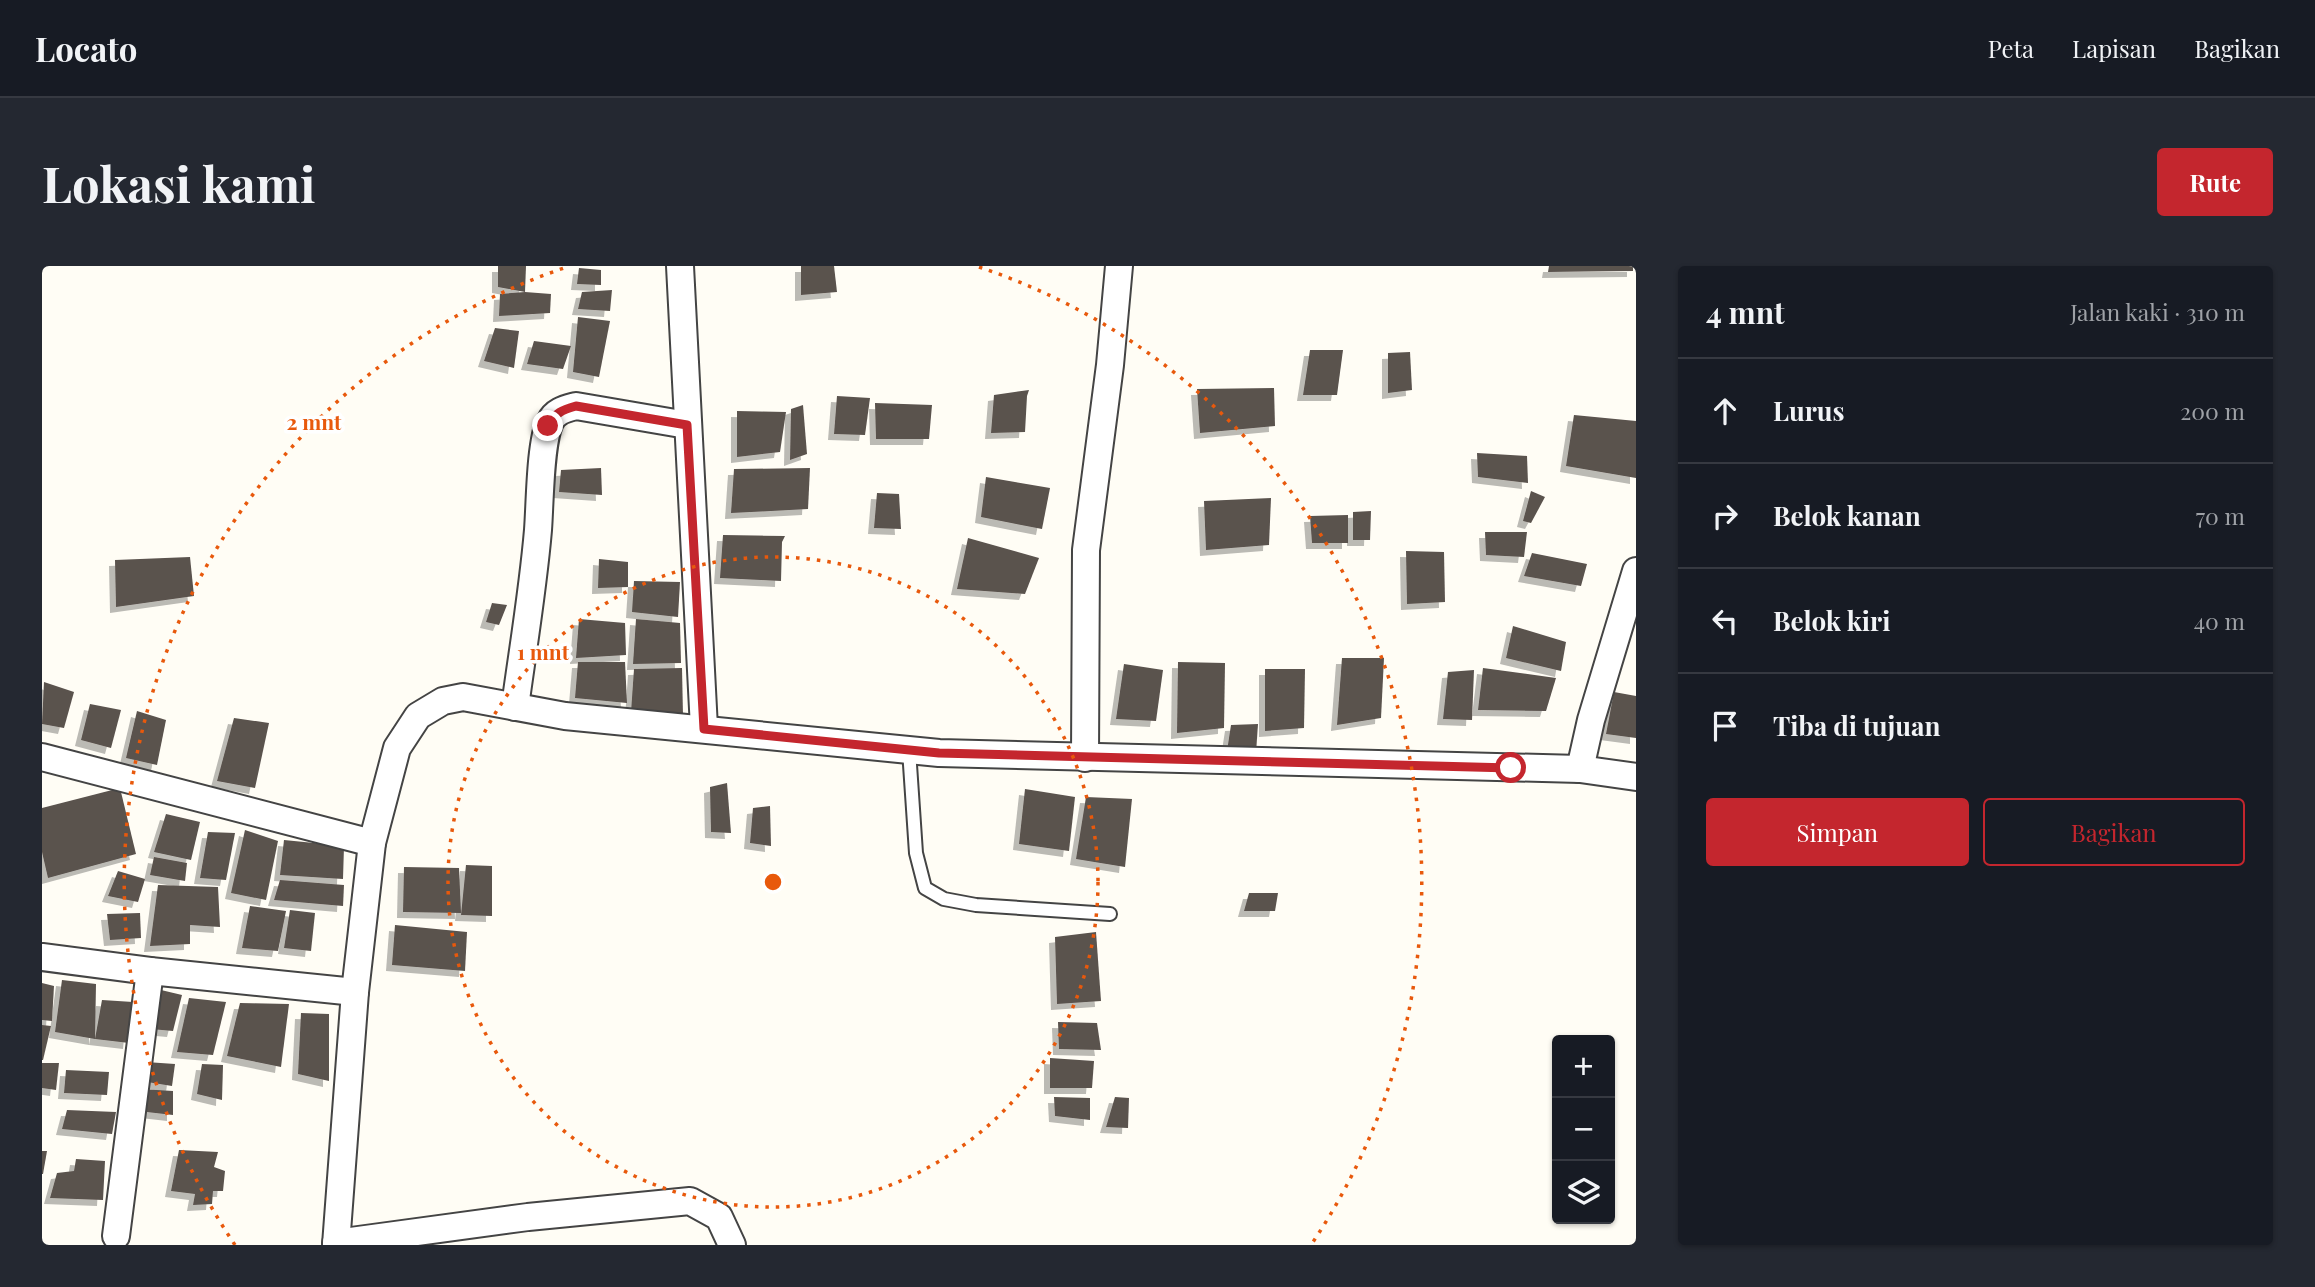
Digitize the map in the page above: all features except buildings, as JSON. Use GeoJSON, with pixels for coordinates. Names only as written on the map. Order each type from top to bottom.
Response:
{"type":"FeatureCollection","features":[{"type":"Feature","properties":{"kind":"street"},"geometry":{"type":"LineString","coordinates":[[680,266],[704,729]]}},
{"type":"Feature","properties":{"kind":"street"},"geometry":{"type":"LineString","coordinates":[[1085,758],[1086,550],[1110,365],[1119,266]]}},
{"type":"Feature","properties":{"kind":"street"},"geometry":{"type":"LineString","coordinates":[[515,707],[538,534],[545,441],[553,416],[561,410],[576,406],[687,425]]}},
{"type":"Feature","properties":{"kind":"street"},"geometry":{"type":"LineString","coordinates":[[1580,769],[1591,720],[1636,571]]}},
{"type":"Feature","properties":{"kind":"street"},"geometry":{"type":"LineString","coordinates":[[732,1245],[719,1217],[690,1201],[528,1217],[336,1244],[355,992],[372,843],[397,748],[418,716],[443,701],[463,697],[565,716],[909,750],[1085,758],[1580,769],[1636,777]]}},
{"type":"Feature","properties":{"kind":"street"},"geometry":{"type":"LineString","coordinates":[[42,757],[372,843]]}},
{"type":"Feature","properties":{"kind":"street"},"geometry":{"type":"LineString","coordinates":[[42,957],[355,992]]}},
{"type":"Feature","properties":{"kind":"street"},"geometry":{"type":"LineString","coordinates":[[116,1236],[150,971]]}},
{"type":"Feature","properties":{"kind":"lane"},"geometry":{"type":"LineString","coordinates":[[909,750],[916,853],[925,888],[944,899],[976,905],[1110,914]]}},
{"type":"Feature","properties":{"kind":"route"},"geometry":{"type":"LineString","coordinates":[[548,426],[553,416],[561,410],[576,406],[687,425],[704,729],[939,753],[1511,768]]}}]}
